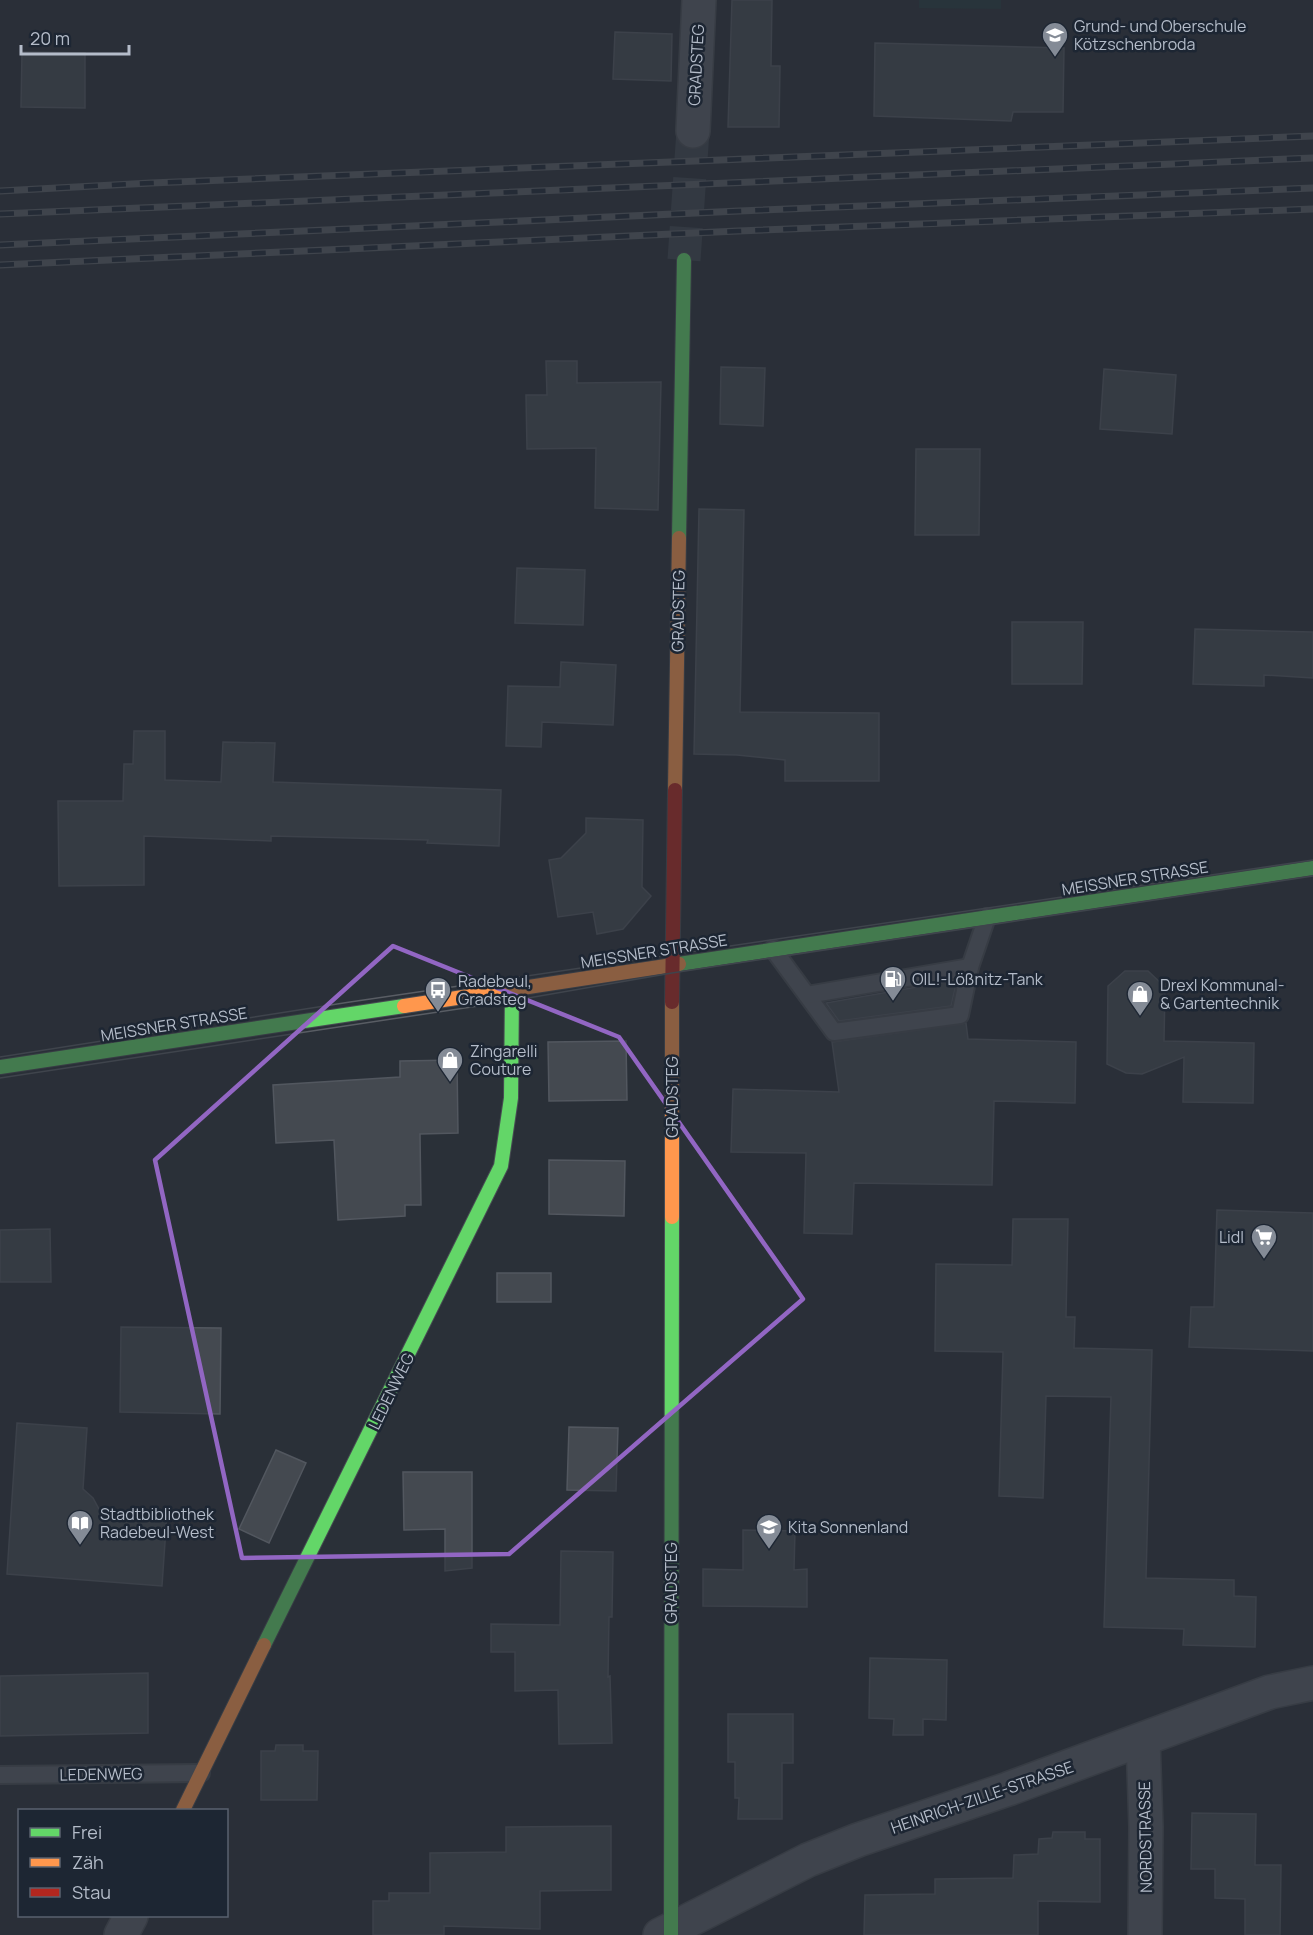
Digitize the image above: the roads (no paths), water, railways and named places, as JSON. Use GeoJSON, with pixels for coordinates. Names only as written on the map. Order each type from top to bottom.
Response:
{"type":"FeatureCollection","features":[{"type":"Feature","properties":{"kind":"street","name":"GRADSTEG"},"geometry":{"type":"LineString","coordinates":[[693,130],[699,0]]}},
{"type":"Feature","properties":{"kind":"street","name":"GRADSTEG"},"geometry":{"type":"LineString","coordinates":[[667,1933],[673,964],[684,260]]}},
{"type":"Feature","properties":{"kind":"street","name":"MEISSNER STRASSE"},"geometry":{"type":"LineString","coordinates":[[0,1067],[1313,868]]}},
{"type":"Feature","properties":{"kind":"street","name":"LEDENWEG"},"geometry":{"type":"LineString","coordinates":[[183,1809],[501,1166],[507,1140],[511,1098],[512,990]]}},
{"type":"Feature","properties":{"kind":"street","name":"HEINRICH-ZILLE-STRASSE"},"geometry":{"type":"LineString","coordinates":[[667,1933],[808,1860],[858,1840],[1143,1740],[1270,1692],[1313,1683]]}},
{"type":"Feature","properties":{"kind":"street","name":"NORDSTRASSE"},"geometry":{"type":"LineString","coordinates":[[1143,1740],[1146,1827],[1145,1935]]}},
{"type":"Feature","properties":{"kind":"street"},"geometry":{"type":"LineString","coordinates":[[121,1935],[130,1917]]}},
{"type":"Feature","properties":{"kind":"lane"},"geometry":{"type":"LineString","coordinates":[[773,949],[834,1032],[960,1015],[970,967],[987,917]]}},
{"type":"Feature","properties":{"kind":"lane"},"geometry":{"type":"LineString","coordinates":[[807,995],[970,967]]}},
{"type":"Feature","properties":{"kind":"lane","name":"LEDENWEG"},"geometry":{"type":"LineString","coordinates":[[0,1775],[201,1773]]}},
{"type":"Feature","properties":{"kind":"tunnel"},"geometry":{"type":"LineString","coordinates":[[684,260],[693,131]]}},
{"type":"Feature","properties":{"kind":"tram line"},"geometry":{"type":"LineString","coordinates":[[0,1057],[350,1002],[1313,860]]}},
{"type":"Feature","properties":{"kind":"tram line"},"geometry":{"type":"LineString","coordinates":[[0,1078],[1313,876]]}},
{"type":"Feature","properties":{"kind":"railway"},"geometry":{"type":"LineString","coordinates":[[0,191],[1313,136]]}},
{"type":"Feature","properties":{"kind":"railway"},"geometry":{"type":"LineString","coordinates":[[0,214],[1313,158]]}},
{"type":"Feature","properties":{"kind":"railway"},"geometry":{"type":"LineString","coordinates":[[0,245],[739,211],[1313,188]]}},
{"type":"Feature","properties":{"kind":"railway"},"geometry":{"type":"LineString","coordinates":[[0,265],[738,231],[1313,209]]}},
{"type":"Feature","properties":{"kind":"place","name":"Grund- und Oberschule Kötzschenbroda"},"geometry":{"type":"Point","coordinates":[1055,58]}},
{"type":"Feature","properties":{"kind":"place","name":"OIL!-Lößnitz-Tank"},"geometry":{"type":"Point","coordinates":[893,1002]}},
{"type":"Feature","properties":{"kind":"place","name":"Radebeul, Gradsteg"},"geometry":{"type":"Point","coordinates":[438,1013]}},
{"type":"Feature","properties":{"kind":"place","name":"Drexl Kommunal- & Gartentechnik"},"geometry":{"type":"Point","coordinates":[1140,1017]}},
{"type":"Feature","properties":{"kind":"place","name":"Zingarelli Couture"},"geometry":{"type":"Point","coordinates":[450,1083]}},
{"type":"Feature","properties":{"kind":"place","name":"Lidl"},"geometry":{"type":"Point","coordinates":[1264,1260]}},
{"type":"Feature","properties":{"kind":"place","name":"Stadtbibliothek Radebeul-West"},"geometry":{"type":"Point","coordinates":[80,1546]}},
{"type":"Feature","properties":{"kind":"place","name":"Kita Sonnenland"},"geometry":{"type":"Point","coordinates":[769,1550]}}]}
